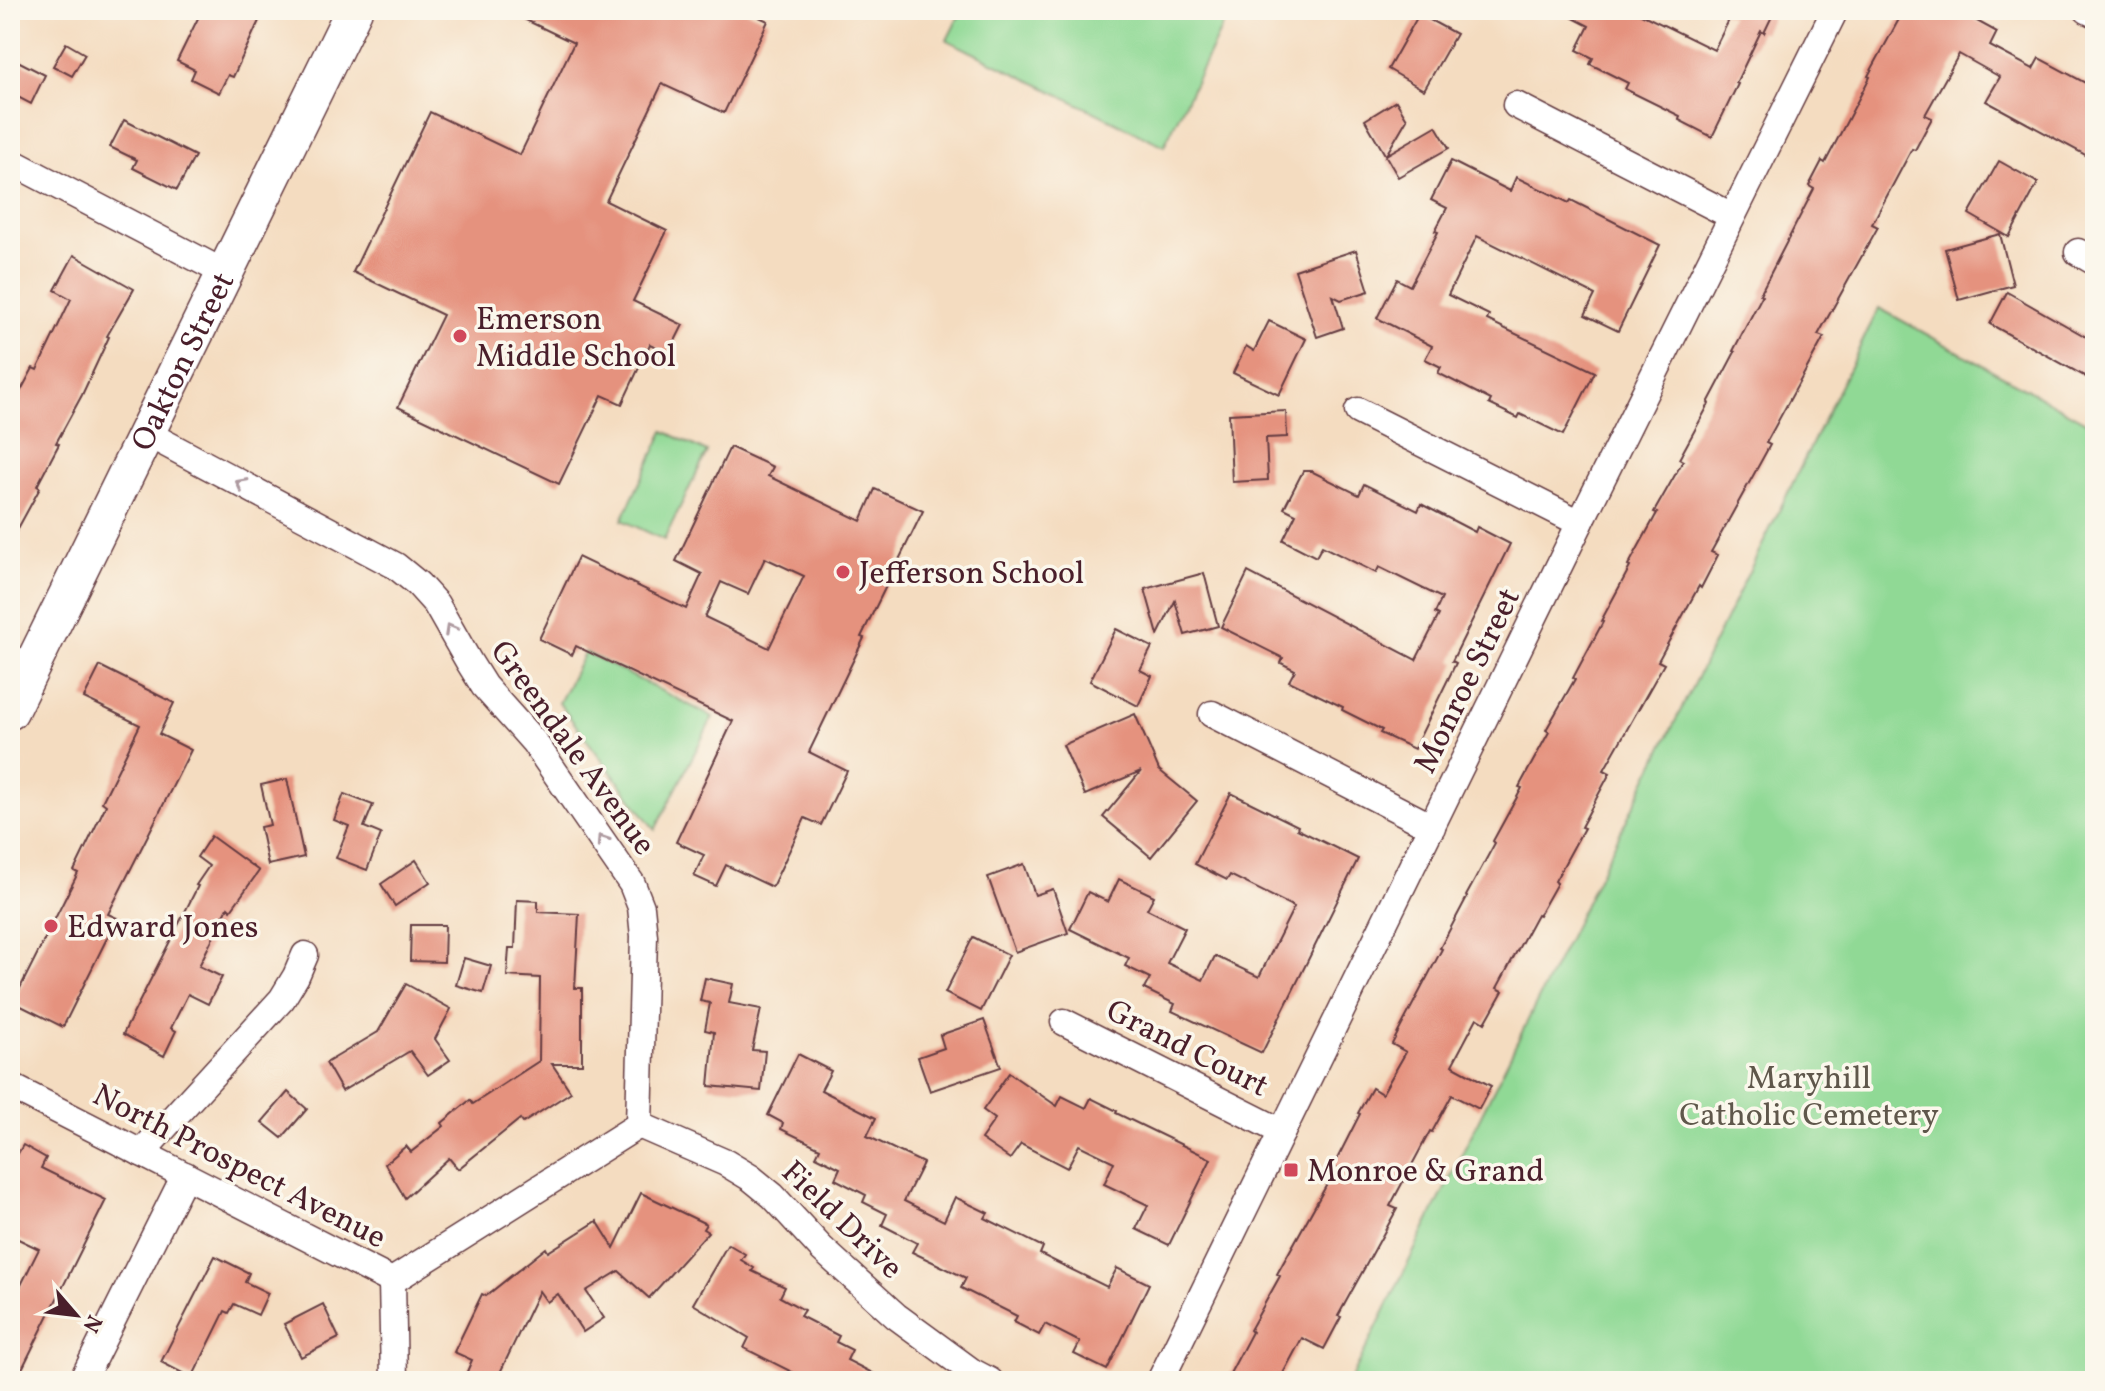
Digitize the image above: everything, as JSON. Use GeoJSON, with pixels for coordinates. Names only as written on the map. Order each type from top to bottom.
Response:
{"type":"FeatureCollection","features":[{"type":"Feature","properties":{"kind":"main road","name":"Oakton Street"},"geometry":{"type":"LineString","coordinates":[[10,711],[354,10]]}},
{"type":"Feature","properties":{"kind":"street","name":"Monroe Street"},"geometry":{"type":"LineString","coordinates":[[1160,1381],[1835,10]]}},
{"type":"Feature","properties":{"kind":"street"},"geometry":{"type":"LineString","coordinates":[[2087,10],[2095,14]]}},
{"type":"Feature","properties":{"kind":"street"},"geometry":{"type":"LineString","coordinates":[[1516,105],[1732,216]]}},
{"type":"Feature","properties":{"kind":"street"},"geometry":{"type":"LineString","coordinates":[[10,161],[225,273]]}},
{"type":"Feature","properties":{"kind":"street"},"geometry":{"type":"LineString","coordinates":[[1358,411],[1580,523]]}},
{"type":"Feature","properties":{"kind":"street","name":"Greendale Avenue"},"geometry":{"type":"LineString","coordinates":[[146,433],[396,566],[436,604],[484,686],[534,742],[632,884],[641,907],[644,936],[639,1125]]}},
{"type":"Feature","properties":{"kind":"street"},"geometry":{"type":"LineString","coordinates":[[1212,714],[1432,827]]}},
{"type":"Feature","properties":{"kind":"street"},"geometry":{"type":"LineString","coordinates":[[141,1153],[282,999],[305,955]]}},
{"type":"Feature","properties":{"kind":"street","name":"Grand Court"},"geometry":{"type":"LineString","coordinates":[[1064,1022],[1282,1132]]}},
{"type":"Feature","properties":{"kind":"street","name":"North Prospect Avenue"},"geometry":{"type":"LineString","coordinates":[[10,1086],[392,1281],[394,1381]]}},
{"type":"Feature","properties":{"kind":"street"},"geometry":{"type":"LineString","coordinates":[[392,1281],[639,1125]]}},
{"type":"Feature","properties":{"kind":"street","name":"Field Drive"},"geometry":{"type":"LineString","coordinates":[[639,1125],[726,1163],[751,1178],[773,1196],[822,1249],[896,1316],[971,1371],[990,1381]]}},
{"type":"Feature","properties":{"kind":"street"},"geometry":{"type":"LineString","coordinates":[[82,1381],[185,1175]]}},
{"type":"Feature","properties":{"kind":"green space"},"geometry":{"type":"Polygon","coordinates":[[[962,10],[1230,11],[1164,146],[947,40],[962,10]]]}},
{"type":"Feature","properties":{"kind":"green space","name":"Maryhill Catholic Cemetery"},"geometry":{"type":"Polygon","coordinates":[[[1879,308],[2095,427],[2095,1381],[1350,1381],[1879,308]]]}},
{"type":"Feature","properties":{"kind":"green space"},"geometry":{"type":"Polygon","coordinates":[[[664,431],[707,452],[664,540],[622,520],[664,431]]]}},
{"type":"Feature","properties":{"kind":"green space"},"geometry":{"type":"Polygon","coordinates":[[[585,652],[713,717],[655,830],[559,703],[585,652]]]}},
{"type":"Feature","properties":{"kind":"building"},"geometry":{"type":"Polygon","coordinates":[[[202,10],[264,10],[233,77],[228,75],[219,93],[191,79],[195,70],[177,61],[202,10]]]}},
{"type":"Feature","properties":{"kind":"building"},"geometry":{"type":"Polygon","coordinates":[[[505,10],[744,10],[768,21],[724,113],[662,84],[606,201],[667,231],[633,301],[683,325],[669,353],[650,344],[622,404],[602,395],[559,484],[398,407],[443,315],[353,272],[430,112],[520,155],[574,43],[505,10]]]}},
{"type":"Feature","properties":{"kind":"building"},"geometry":{"type":"Polygon","coordinates":[[[1558,10],[1633,10],[1714,50],[1731,16],[1718,10],[1775,10],[1764,33],[1761,31],[1712,137],[1679,120],[1680,116],[1625,89],[1628,83],[1590,64],[1593,58],[1577,50],[1589,26],[1558,10]]]}},
{"type":"Feature","properties":{"kind":"building"},"geometry":{"type":"Polygon","coordinates":[[[1904,10],[1957,10],[1997,32],[1990,46],[2033,69],[2039,58],[2095,88],[2095,146],[2089,157],[1986,101],[2000,77],[1959,54],[1925,115],[1932,118],[1872,224],[1878,227],[1818,335],[1824,337],[1766,443],[1770,445],[1711,552],[1718,555],[1658,661],[1664,664],[1604,770],[1610,773],[1581,827],[1584,828],[1555,881],[1557,883],[1497,988],[1503,991],[1485,1023],[1477,1018],[1452,1065],[1491,1086],[1479,1109],[1452,1095],[1390,1206],[1397,1209],[1338,1316],[1341,1317],[1324,1349],[1302,1338],[1279,1381],[1226,1381],[1280,1276],[1277,1274],[1336,1168],[1333,1167],[1358,1113],[1372,1088],[1382,1094],[1406,1052],[1392,1044],[1495,843],[1493,841],[1522,788],[1519,787],[1549,732],[1546,730],[1575,679],[1628,566],[1657,513],[1654,512],[1683,461],[1679,459],[1814,189],[1809,186],[1822,161],[1825,163],[1904,10]]]}},
{"type":"Feature","properties":{"kind":"building"},"geometry":{"type":"Polygon","coordinates":[[[1419,14],[1456,34],[1424,90],[1388,69],[1419,14]]]}},
{"type":"Feature","properties":{"kind":"building"},"geometry":{"type":"Polygon","coordinates":[[[66,43],[85,54],[72,76],[53,66],[66,43]]]}},
{"type":"Feature","properties":{"kind":"building"},"geometry":{"type":"Polygon","coordinates":[[[10,57],[45,75],[31,104],[10,93],[10,57]]]}},
{"type":"Feature","properties":{"kind":"building"},"geometry":{"type":"Polygon","coordinates":[[[1396,101],[1407,119],[1386,155],[1436,126],[1449,148],[1398,177],[1365,120],[1396,101]]]}},
{"type":"Feature","properties":{"kind":"building"},"geometry":{"type":"Polygon","coordinates":[[[124,120],[195,156],[177,190],[133,168],[137,160],[110,147],[124,120]]]}},
{"type":"Feature","properties":{"kind":"building"},"geometry":{"type":"Polygon","coordinates":[[[1451,161],[1510,191],[1516,177],[1569,203],[1571,200],[1660,245],[1618,331],[1585,315],[1595,295],[1477,236],[1448,295],[1489,315],[1487,320],[1595,372],[1563,435],[1520,414],[1518,418],[1489,404],[1491,400],[1438,373],[1441,367],[1425,359],[1432,346],[1377,318],[1397,279],[1410,286],[1438,232],[1435,231],[1447,208],[1431,200],[1451,161]]]}},
{"type":"Feature","properties":{"kind":"building"},"geometry":{"type":"Polygon","coordinates":[[[1999,161],[2038,183],[2009,237],[1969,214],[1999,161]]]}},
{"type":"Feature","properties":{"kind":"building"},"geometry":{"type":"Polygon","coordinates":[[[2000,234],[2013,285],[1959,300],[1945,249],[2000,234]]]}},
{"type":"Feature","properties":{"kind":"building"},"geometry":{"type":"Polygon","coordinates":[[[1356,250],[1369,291],[1341,300],[1333,296],[1343,328],[1317,337],[1295,270],[1356,250]]]}},
{"type":"Feature","properties":{"kind":"building"},"geometry":{"type":"Polygon","coordinates":[[[74,255],[134,289],[107,336],[37,486],[40,488],[10,543],[10,411],[33,368],[37,370],[71,299],[55,290],[74,255]]]}},
{"type":"Feature","properties":{"kind":"building"},"geometry":{"type":"Polygon","coordinates":[[[2007,292],[2095,342],[2095,382],[1990,324],[2007,292]]]}},
{"type":"Feature","properties":{"kind":"building"},"geometry":{"type":"Polygon","coordinates":[[[1269,321],[1306,339],[1279,395],[1233,373],[1246,346],[1254,351],[1269,321]]]}},
{"type":"Feature","properties":{"kind":"building"},"geometry":{"type":"Polygon","coordinates":[[[1286,411],[1287,437],[1266,438],[1268,480],[1232,482],[1229,414],[1286,411]]]}},
{"type":"Feature","properties":{"kind":"building"},"geometry":{"type":"Polygon","coordinates":[[[730,447],[773,467],[768,476],[861,521],[875,489],[923,511],[809,752],[847,771],[821,825],[805,818],[772,887],[726,865],[716,886],[694,876],[704,855],[676,842],[733,721],[576,646],[572,655],[539,639],[578,557],[686,609],[702,574],[676,561],[730,447]],[[765,558],[748,594],[721,582],[705,617],[769,648],[804,576],[765,558]]]}},
{"type":"Feature","properties":{"kind":"building"},"geometry":{"type":"Polygon","coordinates":[[[1303,471],[1311,471],[1359,495],[1364,484],[1418,511],[1421,504],[1475,532],[1477,527],[1510,544],[1452,661],[1456,663],[1414,749],[1380,733],[1382,730],[1342,710],[1343,707],[1289,681],[1295,670],[1281,663],[1283,658],[1221,627],[1248,572],[1416,660],[1439,615],[1435,613],[1442,598],[1379,567],[1376,573],[1322,546],[1316,557],[1283,540],[1296,514],[1284,508],[1303,471]]]}},
{"type":"Feature","properties":{"kind":"building"},"geometry":{"type":"Polygon","coordinates":[[[1204,573],[1218,626],[1185,635],[1175,601],[1158,635],[1145,589],[1204,573]]]}},
{"type":"Feature","properties":{"kind":"building"},"geometry":{"type":"Polygon","coordinates":[[[1116,629],[1152,647],[1140,670],[1152,676],[1138,706],[1090,681],[1116,629]]]}},
{"type":"Feature","properties":{"kind":"building"},"geometry":{"type":"Polygon","coordinates":[[[100,666],[174,703],[159,734],[191,750],[108,914],[117,918],[63,1027],[13,1002],[78,873],[74,871],[106,805],[102,802],[140,725],[84,698],[100,666]]]}},
{"type":"Feature","properties":{"kind":"building"},"geometry":{"type":"Polygon","coordinates":[[[1135,714],[1159,770],[1197,801],[1151,857],[1103,817],[1141,771],[1085,795],[1063,745],[1135,714]]]}},
{"type":"Feature","properties":{"kind":"building"},"geometry":{"type":"Polygon","coordinates":[[[287,779],[304,857],[268,865],[260,827],[270,825],[261,785],[287,779]]]}},
{"type":"Feature","properties":{"kind":"building"},"geometry":{"type":"Polygon","coordinates":[[[1231,793],[1358,859],[1262,1053],[1172,1011],[1175,1004],[1144,989],[1150,978],[1125,966],[1129,958],[1070,929],[1088,892],[1108,902],[1119,879],[1154,896],[1147,909],[1185,928],[1167,963],[1203,980],[1215,956],[1259,977],[1294,907],[1230,875],[1227,880],[1195,864],[1231,793]]]}},
{"type":"Feature","properties":{"kind":"building"},"geometry":{"type":"Polygon","coordinates":[[[344,794],[373,805],[364,827],[381,834],[367,870],[336,858],[349,826],[334,820],[344,794]]]}},
{"type":"Feature","properties":{"kind":"building"},"geometry":{"type":"Polygon","coordinates":[[[211,836],[259,871],[231,910],[228,907],[199,966],[222,977],[208,1004],[188,994],[171,1028],[176,1031],[164,1056],[123,1034],[196,885],[209,866],[197,857],[211,836]]]}},
{"type":"Feature","properties":{"kind":"building"},"geometry":{"type":"Polygon","coordinates":[[[416,860],[430,882],[395,906],[381,884],[416,860]]]}},
{"type":"Feature","properties":{"kind":"building"},"geometry":{"type":"Polygon","coordinates":[[[1024,864],[1035,895],[1053,889],[1068,933],[1015,952],[988,877],[1024,864]]]}},
{"type":"Feature","properties":{"kind":"building"},"geometry":{"type":"Polygon","coordinates":[[[517,900],[538,901],[538,912],[579,914],[575,988],[582,988],[582,1064],[552,1064],[571,1092],[523,1123],[520,1119],[458,1169],[449,1158],[405,1198],[385,1164],[406,1146],[411,1152],[470,1100],[473,1104],[539,1061],[540,978],[507,976],[509,948],[515,948],[517,900]]]}},
{"type":"Feature","properties":{"kind":"building"},"geometry":{"type":"Polygon","coordinates":[[[411,925],[445,925],[444,962],[410,961],[411,925]]]}},
{"type":"Feature","properties":{"kind":"building"},"geometry":{"type":"Polygon","coordinates":[[[973,937],[1009,955],[981,1011],[945,993],[973,937]]]}},
{"type":"Feature","properties":{"kind":"building"},"geometry":{"type":"Polygon","coordinates":[[[464,958],[491,966],[483,993],[456,985],[464,958]]]}},
{"type":"Feature","properties":{"kind":"building"},"geometry":{"type":"Polygon","coordinates":[[[705,978],[733,984],[729,1003],[761,1009],[752,1050],[765,1051],[761,1091],[709,1086],[714,1032],[705,1030],[710,1003],[700,1001],[705,978]]]}},
{"type":"Feature","properties":{"kind":"building"},"geometry":{"type":"Polygon","coordinates":[[[406,984],[451,1009],[435,1039],[450,1060],[428,1075],[410,1051],[342,1091],[326,1063],[378,1032],[406,984]]]}},
{"type":"Feature","properties":{"kind":"building"},"geometry":{"type":"Polygon","coordinates":[[[984,1020],[1001,1067],[930,1091],[918,1057],[944,1048],[940,1035],[984,1020]]]}},
{"type":"Feature","properties":{"kind":"building"},"geometry":{"type":"Polygon","coordinates":[[[798,1054],[831,1071],[821,1090],[876,1118],[867,1136],[923,1163],[904,1201],[944,1221],[955,1197],[988,1213],[985,1218],[1043,1247],[1040,1254],[1107,1287],[1117,1268],[1149,1284],[1107,1370],[1074,1354],[1080,1342],[1045,1324],[1039,1335],[1014,1322],[1017,1316],[961,1288],[966,1278],[912,1252],[917,1243],[882,1225],[887,1214],[863,1202],[866,1195],[835,1179],[840,1168],[816,1156],[820,1148],[781,1129],[783,1123],[768,1115],[798,1054]]]}},
{"type":"Feature","properties":{"kind":"building"},"geometry":{"type":"Polygon","coordinates":[[[1009,1073],[1057,1106],[1062,1096],[1086,1108],[1091,1098],[1211,1159],[1169,1245],[1136,1229],[1148,1205],[1104,1184],[1114,1162],[1079,1145],[1067,1168],[1021,1144],[1010,1159],[981,1139],[995,1119],[983,1110],[1009,1073]]]}},
{"type":"Feature","properties":{"kind":"building"},"geometry":{"type":"Polygon","coordinates":[[[288,1092],[307,1109],[282,1138],[262,1122],[288,1092]]]}},
{"type":"Feature","properties":{"kind":"building"},"geometry":{"type":"Polygon","coordinates":[[[23,1145],[46,1158],[41,1168],[106,1200],[16,1381],[10,1381],[10,1284],[19,1289],[39,1249],[10,1235],[10,1167],[23,1145]]]}},
{"type":"Feature","properties":{"kind":"building"},"geometry":{"type":"Polygon","coordinates":[[[641,1193],[706,1224],[703,1229],[708,1232],[649,1298],[619,1271],[586,1291],[604,1318],[583,1332],[558,1294],[547,1302],[539,1291],[496,1381],[463,1381],[472,1360],[454,1352],[482,1294],[486,1296],[546,1248],[548,1252],[597,1221],[614,1248],[641,1193]]]}},
{"type":"Feature","properties":{"kind":"building"},"geometry":{"type":"Polygon","coordinates":[[[728,1244],[745,1254],[741,1260],[754,1268],[752,1271],[785,1287],[780,1297],[804,1310],[800,1316],[839,1336],[836,1342],[852,1350],[847,1360],[888,1381],[795,1381],[798,1375],[744,1348],[749,1338],[693,1304],[728,1244]]]}},
{"type":"Feature","properties":{"kind":"building"},"geometry":{"type":"Polygon","coordinates":[[[215,1256],[249,1273],[245,1282],[268,1293],[258,1315],[234,1304],[229,1313],[225,1311],[192,1378],[161,1362],[215,1256]]]}},
{"type":"Feature","properties":{"kind":"building"},"geometry":{"type":"Polygon","coordinates":[[[323,1304],[339,1338],[301,1357],[284,1324],[323,1304]]]}},
{"type":"Feature","properties":{"kind":"place","name":"Emerson Middle School"},"geometry":{"type":"Point","coordinates":[460,336]}},
{"type":"Feature","properties":{"kind":"place","name":"Jefferson School"},"geometry":{"type":"Point","coordinates":[843,572]}},
{"type":"Feature","properties":{"kind":"place","name":"Edward Jones"},"geometry":{"type":"Point","coordinates":[51,926]}},
{"type":"Feature","properties":{"kind":"place","name":"Monroe & Grand"},"geometry":{"type":"Point","coordinates":[1291,1170]}}]}
